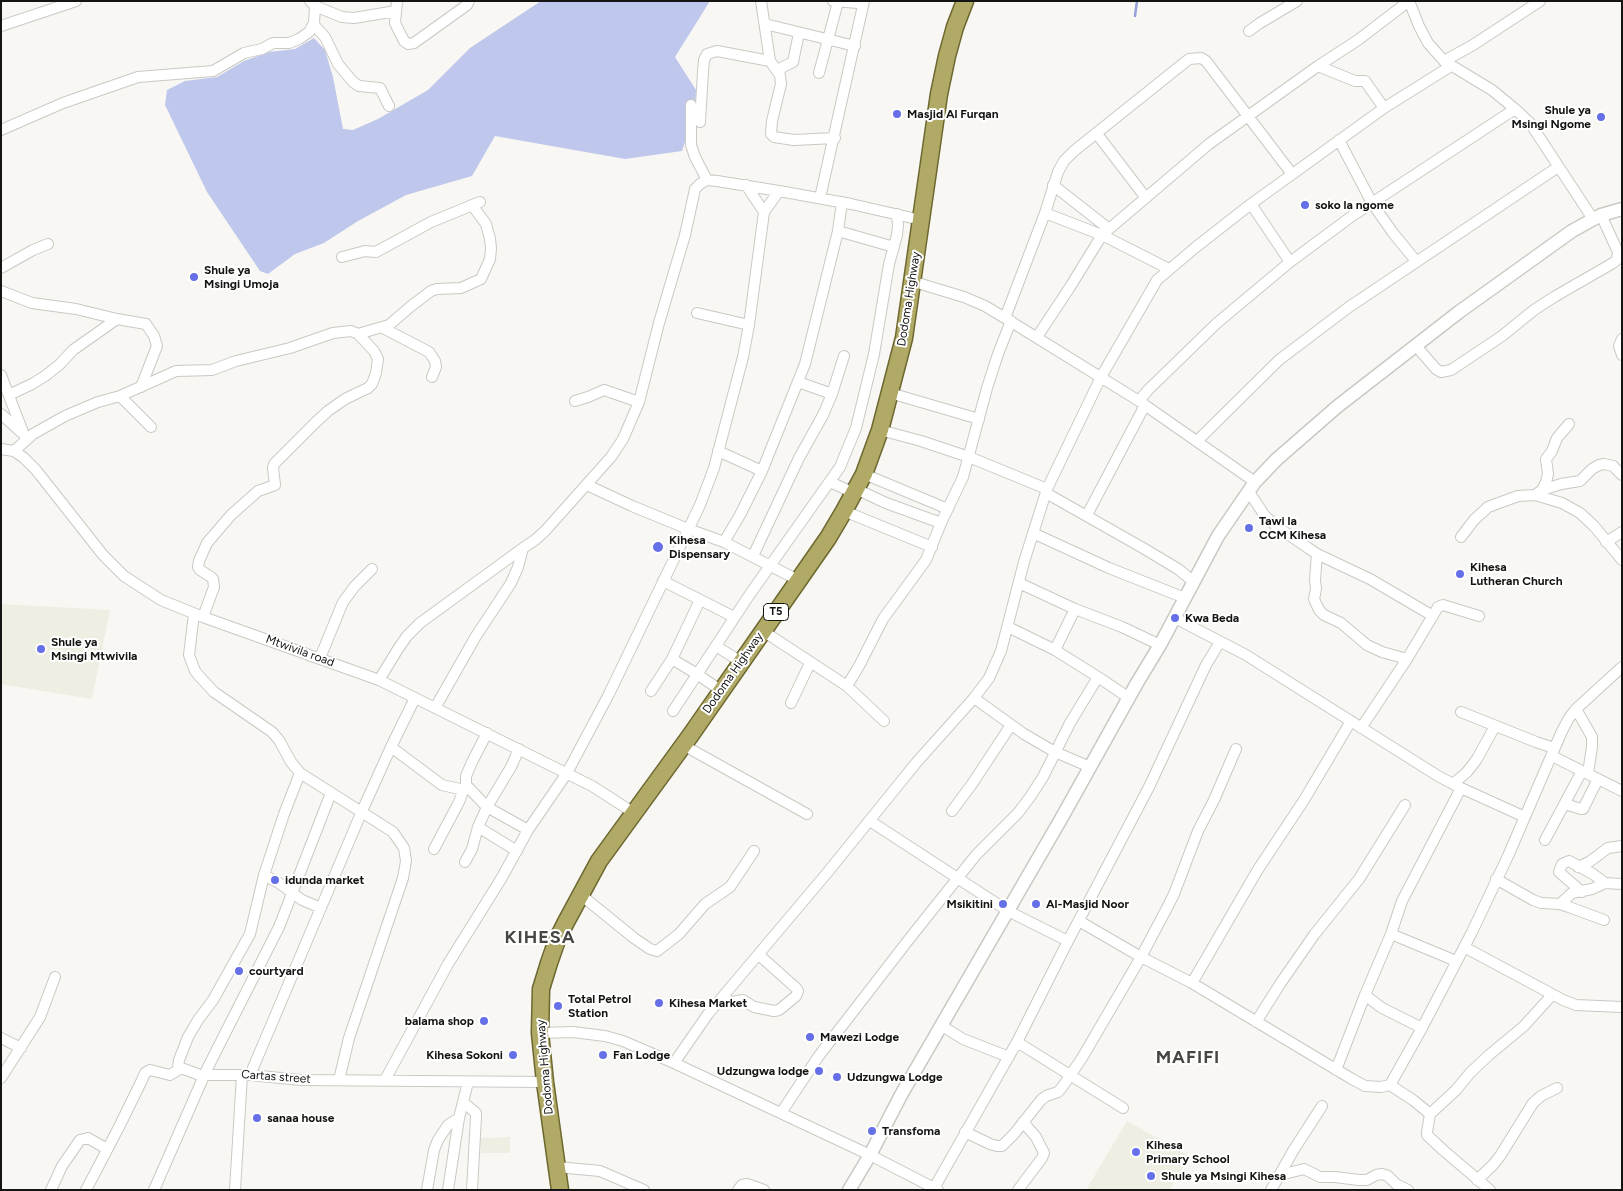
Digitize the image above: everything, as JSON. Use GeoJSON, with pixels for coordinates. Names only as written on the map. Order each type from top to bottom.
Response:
{"type":"FeatureCollection","features":[{"type":"Feature","properties":{"kind":"highway","name":"Dodoma Highway"},"geometry":{"type":"LineString","coordinates":[[560,1190],[540,1033],[541,990],[549,963],[557,940],[599,861],[683,745],[798,580],[844,511],[864,474],[880,430],[904,338],[940,94],[947,56],[965,1]]}},
{"type":"Feature","properties":{"kind":"street"},"geometry":{"type":"LineString","coordinates":[[1,26],[63,3],[76,1]]}},
{"type":"Feature","properties":{"kind":"street"},"geometry":{"type":"LineString","coordinates":[[313,4],[342,17],[354,18],[397,6],[394,18],[396,28],[404,41],[411,44],[467,5],[469,1]]}},
{"type":"Feature","properties":{"kind":"street"},"geometry":{"type":"LineString","coordinates":[[761,1],[774,66],[781,84],[771,134],[774,137],[794,140],[835,138]]}},
{"type":"Feature","properties":{"kind":"street"},"geometry":{"type":"LineString","coordinates":[[1250,31],[1297,1]]}},
{"type":"Feature","properties":{"kind":"street"},"geometry":{"type":"LineString","coordinates":[[1037,337],[1106,232],[1209,144],[1318,66],[1358,40],[1409,1],[1418,26],[1428,43],[1448,64],[1492,90],[1516,108],[1530,123],[1558,166],[1597,217],[1618,252],[1613,263],[1554,296],[1502,336],[1451,370],[1441,372],[1436,369],[1416,346]]}},
{"type":"Feature","properties":{"kind":"street"},"geometry":{"type":"LineString","coordinates":[[674,1063],[708,1014],[989,678],[1001,651],[1032,533],[1046,491],[1101,377],[1157,280],[1251,204],[1292,174],[1540,1]]}},
{"type":"Feature","properties":{"kind":"street"},"geometry":{"type":"LineString","coordinates":[[819,73],[835,2],[861,4],[855,46],[820,198]]}},
{"type":"Feature","properties":{"kind":"street"},"geometry":{"type":"LineString","coordinates":[[1,130],[62,103],[138,78],[213,71],[244,53],[262,49],[273,43],[289,43],[299,39],[314,25],[315,14],[313,4]]}},
{"type":"Feature","properties":{"kind":"street"},"geometry":{"type":"LineString","coordinates":[[765,24],[855,46]]}},
{"type":"Feature","properties":{"kind":"street"},"geometry":{"type":"LineString","coordinates":[[314,25],[325,37],[338,64],[352,82],[359,86],[380,88],[389,106]]}},
{"type":"Feature","properties":{"kind":"street"},"geometry":{"type":"LineString","coordinates":[[700,122],[702,72],[707,54],[717,51],[774,66],[793,62],[800,33]]}},
{"type":"Feature","properties":{"kind":"street"},"geometry":{"type":"LineString","coordinates":[[847,686],[884,619],[926,560],[963,477],[1008,320],[1058,172],[1064,161],[1189,59],[1201,58],[1206,61],[1292,174]]}},
{"type":"Feature","properties":{"kind":"street"},"geometry":{"type":"LineString","coordinates":[[1318,66],[1351,80],[1365,81],[1384,108]]}},
{"type":"Feature","properties":{"kind":"street"},"geometry":{"type":"LineString","coordinates":[[691,105],[691,145],[694,157],[707,180]]}},
{"type":"Feature","properties":{"kind":"street"},"geometry":{"type":"LineString","coordinates":[[1087,515],[1148,390],[1217,323],[1290,262],[1352,216],[1516,108]]}},
{"type":"Feature","properties":{"kind":"street"},"geometry":{"type":"LineString","coordinates":[[1097,134],[1146,198]]}},
{"type":"Feature","properties":{"kind":"street"},"geometry":{"type":"LineString","coordinates":[[1339,140],[1372,203],[1416,261]]}},
{"type":"Feature","properties":{"kind":"street"},"geometry":{"type":"LineString","coordinates":[[1197,441],[1279,360],[1348,307],[1558,166]]}},
{"type":"Feature","properties":{"kind":"street"},"geometry":{"type":"LineString","coordinates":[[379,680],[398,648],[420,623],[545,531],[611,457],[623,439],[639,402],[659,323],[685,235],[695,189],[707,180],[746,185],[842,202],[921,220]]}},
{"type":"Feature","properties":{"kind":"street"},"geometry":{"type":"LineString","coordinates":[[746,185],[764,212]]}},
{"type":"Feature","properties":{"kind":"street"},"geometry":{"type":"LineString","coordinates":[[1054,185],[1106,232],[1169,269]]}},
{"type":"Feature","properties":{"kind":"street"},"geometry":{"type":"LineString","coordinates":[[385,1080],[448,964],[528,830],[567,773],[610,694],[708,486],[736,388],[749,325],[764,212],[779,190]]}},
{"type":"Feature","properties":{"kind":"street"},"geometry":{"type":"LineString","coordinates":[[724,542],[762,471],[805,364],[838,231],[842,202]]}},
{"type":"Feature","properties":{"kind":"street"},"geometry":{"type":"LineString","coordinates":[[342,257],[365,250],[376,252],[431,222],[476,204],[486,224],[490,239],[490,259],[481,279],[461,288],[431,291],[389,325],[358,334]]}},
{"type":"Feature","properties":{"kind":"street"},"geometry":{"type":"LineString","coordinates":[[1251,204],[1290,262]]}},
{"type":"Feature","properties":{"kind":"street"},"geometry":{"type":"LineString","coordinates":[[849,1190],[870,1155],[901,1095],[1062,819],[1175,618],[1218,536],[1252,487],[1278,459],[1338,406],[1459,312],[1572,231],[1597,217],[1622,209]]}},
{"type":"Feature","properties":{"kind":"street"},"geometry":{"type":"LineString","coordinates":[[1045,213],[1106,232]]}},
{"type":"Feature","properties":{"kind":"street"},"geometry":{"type":"LineString","coordinates":[[673,712],[734,617],[840,467],[856,428],[874,354],[898,225],[897,214]]}},
{"type":"Feature","properties":{"kind":"street"},"geometry":{"type":"LineString","coordinates":[[838,231],[894,247]]}},
{"type":"Feature","properties":{"kind":"street"},"geometry":{"type":"LineString","coordinates":[[1,268],[48,244]]}},
{"type":"Feature","properties":{"kind":"street"},"geometry":{"type":"LineString","coordinates":[[911,282],[985,306],[1142,403],[1197,441],[1252,487],[1265,516],[1276,526],[1317,554],[1370,579],[1433,616]]}},
{"type":"Feature","properties":{"kind":"street"},"geometry":{"type":"LineString","coordinates":[[1,291],[32,303],[76,309],[146,324],[157,344],[141,387]]}},
{"type":"Feature","properties":{"kind":"street"},"geometry":{"type":"LineString","coordinates":[[697,313],[749,325]]}},
{"type":"Feature","properties":{"kind":"street"},"geometry":{"type":"LineString","coordinates":[[9,395],[45,376],[73,350],[118,319]]}},
{"type":"Feature","properties":{"kind":"street"},"geometry":{"type":"LineString","coordinates":[[383,328],[429,352],[436,361],[432,377]]}},
{"type":"Feature","properties":{"kind":"street"},"geometry":{"type":"LineString","coordinates":[[1,449],[14,451],[25,438],[65,416],[98,402],[120,396],[176,371],[212,370],[290,348],[333,333],[351,331],[358,334],[374,351],[378,359],[372,384],[368,388],[345,399],[316,422],[274,464],[272,468],[274,485],[258,491],[207,543],[198,567],[211,576],[214,587],[198,615],[190,654],[195,671],[214,692],[272,732],[300,773],[393,832],[404,848],[406,860],[403,878],[349,1038],[339,1080]]}},
{"type":"Feature","properties":{"kind":"street"},"geometry":{"type":"LineString","coordinates":[[1622,339],[1619,346],[1622,355]]}},
{"type":"Feature","properties":{"kind":"street"},"geometry":{"type":"LineString","coordinates":[[753,556],[799,458],[813,436],[832,394],[844,356]]}},
{"type":"Feature","properties":{"kind":"street"},"geometry":{"type":"LineString","coordinates":[[1,375],[25,438]]}},
{"type":"Feature","properties":{"kind":"street"},"geometry":{"type":"LineString","coordinates":[[798,382],[832,394]]}},
{"type":"Feature","properties":{"kind":"street"},"geometry":{"type":"LineString","coordinates":[[576,401],[604,390],[639,402]]}},
{"type":"Feature","properties":{"kind":"street"},"geometry":{"type":"LineString","coordinates":[[890,393],[979,419]]}},
{"type":"Feature","properties":{"kind":"street"},"geometry":{"type":"LineString","coordinates":[[120,396],[151,427]]}},
{"type":"Feature","properties":{"kind":"street"},"geometry":{"type":"LineString","coordinates":[[1,414],[16,425],[25,438]]}},
{"type":"Feature","properties":{"kind":"street"},"geometry":{"type":"LineString","coordinates":[[1538,492],[1546,482],[1548,474],[1546,459],[1552,451],[1557,438],[1569,424]]}},
{"type":"Feature","properties":{"kind":"street"},"geometry":{"type":"LineString","coordinates":[[880,430],[969,457],[1046,491],[1161,558],[1194,581]]}},
{"type":"Feature","properties":{"kind":"street","name":"Mtwivila road"},"geometry":{"type":"LineString","coordinates":[[14,451],[36,470],[103,555],[124,576],[161,600],[379,680],[592,786],[634,813]]}},
{"type":"Feature","properties":{"kind":"street"},"geometry":{"type":"LineString","coordinates":[[718,451],[762,471]]}},
{"type":"Feature","properties":{"kind":"street"},"geometry":{"type":"LineString","coordinates":[[1461,537],[1474,520],[1488,507],[1518,496],[1538,492],[1561,484],[1580,481],[1599,465],[1613,466],[1622,475]]}},
{"type":"Feature","properties":{"kind":"street"},"geometry":{"type":"LineString","coordinates":[[864,474],[948,508]]}},
{"type":"Feature","properties":{"kind":"street"},"geometry":{"type":"LineString","coordinates":[[830,482],[941,523]]}},
{"type":"Feature","properties":{"kind":"street"},"geometry":{"type":"LineString","coordinates":[[587,485],[632,506],[724,542],[798,580]]}},
{"type":"Feature","properties":{"kind":"street"},"geometry":{"type":"LineString","coordinates":[[1538,492],[1580,513],[1594,526],[1622,560]]}},
{"type":"Feature","properties":{"kind":"street"},"geometry":{"type":"LineString","coordinates":[[844,511],[932,547]]}},
{"type":"Feature","properties":{"kind":"street"},"geometry":{"type":"LineString","coordinates":[[1606,542],[1622,532]]}},
{"type":"Feature","properties":{"kind":"street"},"geometry":{"type":"LineString","coordinates":[[1032,533],[1110,568],[1185,598]]}},
{"type":"Feature","properties":{"kind":"street"},"geometry":{"type":"LineString","coordinates":[[435,708],[476,636],[511,583],[523,548]]}},
{"type":"Feature","properties":{"kind":"street"},"geometry":{"type":"LineString","coordinates":[[1317,554],[1314,599],[1318,610],[1341,623],[1367,645],[1382,652],[1407,659]]}},
{"type":"Feature","properties":{"kind":"street"},"geometry":{"type":"LineString","coordinates":[[320,658],[343,602],[355,586],[372,569]]}},
{"type":"Feature","properties":{"kind":"street"},"geometry":{"type":"LineString","coordinates":[[663,581],[734,617]]}},
{"type":"Feature","properties":{"kind":"street"},"geometry":{"type":"LineString","coordinates":[[1019,583],[1160,645]]}},
{"type":"Feature","properties":{"kind":"street"},"geometry":{"type":"LineString","coordinates":[[652,691],[672,659],[700,600]]}},
{"type":"Feature","properties":{"kind":"street"},"geometry":{"type":"LineString","coordinates":[[1361,728],[1407,659],[1438,607],[1443,605],[1479,616]]}},
{"type":"Feature","properties":{"kind":"street"},"geometry":{"type":"LineString","coordinates":[[1055,650],[1075,609]]}},
{"type":"Feature","properties":{"kind":"street"},"geometry":{"type":"LineString","coordinates":[[1175,618],[1246,655],[1399,752],[1457,786],[1525,817]]}},
{"type":"Feature","properties":{"kind":"street"},"geometry":{"type":"LineString","coordinates":[[1008,627],[1055,650],[1129,698]]}},
{"type":"Feature","properties":{"kind":"street"},"geometry":{"type":"LineString","coordinates":[[763,631],[847,686],[884,721]]}},
{"type":"Feature","properties":{"kind":"street"},"geometry":{"type":"LineString","coordinates":[[540,1033],[573,1032],[604,1036],[623,1041],[870,1155],[935,1189],[965,1132],[1017,1042],[1149,787],[1206,665],[1220,642]]}},
{"type":"Feature","properties":{"kind":"street"},"geometry":{"type":"LineString","coordinates":[[716,646],[741,662]]}},
{"type":"Feature","properties":{"kind":"street"},"geometry":{"type":"LineString","coordinates":[[672,659],[720,690]]}},
{"type":"Feature","properties":{"kind":"street"},"geometry":{"type":"LineString","coordinates":[[791,703],[810,663]]}},
{"type":"Feature","properties":{"kind":"street"},"geometry":{"type":"LineString","coordinates":[[1390,1085],[1464,947],[1525,817],[1562,731],[1576,709],[1622,667]]}},
{"type":"Feature","properties":{"kind":"street"},"geometry":{"type":"LineString","coordinates":[[781,1113],[818,1057],[982,848],[1018,813],[1030,797],[1043,777],[1070,723],[1098,677]]}},
{"type":"Feature","properties":{"kind":"street"},"geometry":{"type":"LineString","coordinates":[[235,1190],[246,1075],[256,1062],[362,811],[415,698]]}},
{"type":"Feature","properties":{"kind":"street"},"geometry":{"type":"LineString","coordinates":[[974,698],[1010,725],[1055,752],[1090,767]]}},
{"type":"Feature","properties":{"kind":"street"},"geometry":{"type":"LineString","coordinates":[[1545,840],[1564,804],[1585,772],[1592,747],[1592,737],[1576,709]]}},
{"type":"Feature","properties":{"kind":"street"},"geometry":{"type":"LineString","coordinates":[[1461,712],[1553,752],[1585,772],[1622,790]]}},
{"type":"Feature","properties":{"kind":"street"},"geometry":{"type":"LineString","coordinates":[[1192,983],[1256,871],[1304,800],[1351,721]]}},
{"type":"Feature","properties":{"kind":"street"},"geometry":{"type":"LineString","coordinates":[[952,810],[972,784],[1010,725]]}},
{"type":"Feature","properties":{"kind":"street"},"geometry":{"type":"LineString","coordinates":[[1336,1070],[1402,902],[1457,786],[1477,759],[1495,726]]}},
{"type":"Feature","properties":{"kind":"street"},"geometry":{"type":"LineString","coordinates":[[434,849],[465,788],[466,776],[487,733]]}},
{"type":"Feature","properties":{"kind":"street"},"geometry":{"type":"LineString","coordinates":[[683,745],[807,814]]}},
{"type":"Feature","properties":{"kind":"street"},"geometry":{"type":"LineString","coordinates":[[391,746],[442,785],[465,788],[487,807],[528,830]]}},
{"type":"Feature","properties":{"kind":"street"},"geometry":{"type":"LineString","coordinates":[[464,862],[472,849],[478,827],[487,807],[520,749]]}},
{"type":"Feature","properties":{"kind":"street"},"geometry":{"type":"LineString","coordinates":[[965,1132],[990,1144],[999,1146],[1005,1144],[1041,1100],[1058,1092],[1071,1074],[1141,957],[1174,894],[1198,831],[1236,749]]}},
{"type":"Feature","properties":{"kind":"street"},"geometry":{"type":"LineString","coordinates":[[178,1068],[179,1060],[188,1037],[213,1000],[250,934],[264,876],[284,814],[300,773]]}},
{"type":"Feature","properties":{"kind":"street"},"geometry":{"type":"LineString","coordinates":[[1564,804],[1583,809],[1598,779]]}},
{"type":"Feature","properties":{"kind":"street"},"geometry":{"type":"LineString","coordinates":[[154,1190],[230,1024],[280,927],[330,793]]}},
{"type":"Feature","properties":{"kind":"street"},"geometry":{"type":"LineString","coordinates":[[1256,1022],[1314,935],[1359,879],[1405,805]]}},
{"type":"Feature","properties":{"kind":"street"},"geometry":{"type":"LineString","coordinates":[[870,821],[1008,911],[1068,941]]}},
{"type":"Feature","properties":{"kind":"street"},"geometry":{"type":"LineString","coordinates":[[478,827],[517,851]]}},
{"type":"Feature","properties":{"kind":"street"},"geometry":{"type":"LineString","coordinates":[[1578,867],[1608,848],[1622,846]]}},
{"type":"Feature","properties":{"kind":"street"},"geometry":{"type":"LineString","coordinates":[[581,895],[634,938],[650,949],[657,951],[679,934],[705,904],[730,887],[754,851]]}},
{"type":"Feature","properties":{"kind":"street"},"geometry":{"type":"LineString","coordinates":[[1582,892],[1558,870],[1562,864],[1569,861],[1605,883]]}},
{"type":"Feature","properties":{"kind":"street"},"geometry":{"type":"LineString","coordinates":[[264,876],[279,883],[302,900],[321,908]]}},
{"type":"Feature","properties":{"kind":"street"},"geometry":{"type":"LineString","coordinates":[[1496,879],[1533,900],[1541,903],[1560,904],[1604,920]]}},
{"type":"Feature","properties":{"kind":"street"},"geometry":{"type":"LineString","coordinates":[[1560,904],[1569,895],[1592,889],[1605,883],[1622,884]]}},
{"type":"Feature","properties":{"kind":"street"},"geometry":{"type":"LineString","coordinates":[[1079,921],[1141,957],[1192,983],[1365,1086],[1381,1087],[1390,1085],[1430,1114]]}},
{"type":"Feature","properties":{"kind":"street"},"geometry":{"type":"LineString","coordinates":[[1390,934],[1456,961]]}},
{"type":"Feature","properties":{"kind":"street"},"geometry":{"type":"LineString","coordinates":[[1464,947],[1552,995],[1576,1005],[1622,1007]]}},
{"type":"Feature","properties":{"kind":"street"},"geometry":{"type":"LineString","coordinates":[[722,998],[732,1002],[743,1000],[754,1007],[774,1011],[779,1010],[796,996],[798,991],[796,988],[758,955]]}},
{"type":"Feature","properties":{"kind":"street"},"geometry":{"type":"LineString","coordinates":[[1,1078],[40,1016],[55,977]]}},
{"type":"Feature","properties":{"kind":"street"},"geometry":{"type":"LineString","coordinates":[[1365,995],[1382,1008],[1422,1028]]}},
{"type":"Feature","properties":{"kind":"street"},"geometry":{"type":"LineString","coordinates":[[1490,1190],[1427,1135],[1430,1114],[1489,1055],[1524,1026],[1552,995]]}},
{"type":"Feature","properties":{"kind":"street"},"geometry":{"type":"LineString","coordinates":[[942,1026],[963,1040],[1009,1057]]}},
{"type":"Feature","properties":{"kind":"street"},"geometry":{"type":"LineString","coordinates":[[1,1038],[20,1048]]}},
{"type":"Feature","properties":{"kind":"street"},"geometry":{"type":"LineString","coordinates":[[1017,1042],[1123,1108]]}},
{"type":"Feature","properties":{"kind":"street","name":"Cartas street"},"geometry":{"type":"LineString","coordinates":[[86,1190],[146,1073],[152,1070],[172,1075],[178,1068],[182,1068],[206,1075],[246,1075],[301,1080],[545,1082]]}},
{"type":"Feature","properties":{"kind":"street"},"geometry":{"type":"LineString","coordinates":[[448,1190],[459,1118],[468,1082]]}},
{"type":"Feature","properties":{"kind":"street"},"geometry":{"type":"LineString","coordinates":[[1477,1180],[1500,1156],[1533,1103],[1541,1096],[1557,1088]]}},
{"type":"Feature","properties":{"kind":"street"},"geometry":{"type":"LineString","coordinates":[[463,1102],[476,1113],[472,1190]]}},
{"type":"Feature","properties":{"kind":"street"},"geometry":{"type":"LineString","coordinates":[[1271,1190],[1292,1151],[1322,1106]]}},
{"type":"Feature","properties":{"kind":"street"},"geometry":{"type":"LineString","coordinates":[[427,1190],[434,1150],[438,1140],[443,1130],[459,1118]]}},
{"type":"Feature","properties":{"kind":"street"},"geometry":{"type":"LineString","coordinates":[[1018,1190],[1044,1153],[1036,1138],[1023,1122]]}},
{"type":"Feature","properties":{"kind":"street"},"geometry":{"type":"LineString","coordinates":[[50,1190],[62,1166],[80,1140],[88,1138],[107,1149]]}},
{"type":"Feature","properties":{"kind":"street"},"geometry":{"type":"LineString","coordinates":[[1292,1151],[1300,1164],[1318,1177],[1367,1180],[1382,1174],[1408,1190]]}},
{"type":"Feature","properties":{"kind":"street"},"geometry":{"type":"LineString","coordinates":[[557,1167],[600,1171],[644,1190]]}},
{"type":"Feature","properties":{"kind":"street"},"geometry":{"type":"LineString","coordinates":[[1280,1174],[1306,1170]]}},
{"type":"Feature","properties":{"kind":"street"},"geometry":{"type":"LineString","coordinates":[[738,1190],[747,1184],[764,1190]]}},
{"type":"Feature","properties":{"kind":"shaded area"},"geometry":{"type":"Polygon","coordinates":[[[541,1],[710,1],[675,57],[696,90],[695,112],[682,151],[625,159],[495,136],[472,176],[406,195],[358,221],[324,243],[295,254],[268,274],[260,271],[207,192],[165,105],[167,90],[185,81],[217,77],[244,61],[269,52],[295,49],[314,38],[325,50],[333,77],[343,129],[353,130],[378,119],[428,90],[470,48],[541,1]]]}},
{"type":"Feature","properties":{"kind":"shaded area"},"geometry":{"type":"Polygon","coordinates":[[[1,604],[110,610],[92,699],[1,684],[1,604]]]}},
{"type":"Feature","properties":{"kind":"shaded area","name":"Kihesa Primary School"},"geometry":{"type":"Polygon","coordinates":[[[1127,1121],[1189,1156],[1170,1190],[1086,1190],[1127,1121]]]}},
{"type":"Feature","properties":{"kind":"shaded area"},"geometry":{"type":"Polygon","coordinates":[[[510,1137],[510,1153],[481,1153],[481,1138],[510,1137]]]}},
{"type":"Feature","properties":{"kind":"waterway"},"geometry":{"type":"LineString","coordinates":[[1135,16],[1137,1]]}},
{"type":"Feature","properties":{"kind":"place","name":"Masjid Al Furqan"},"geometry":{"type":"Point","coordinates":[897,114]}},
{"type":"Feature","properties":{"kind":"place","name":"Shule ya Msingi Ngome"},"geometry":{"type":"Point","coordinates":[1601,117]}},
{"type":"Feature","properties":{"kind":"place","name":"soko la ngome"},"geometry":{"type":"Point","coordinates":[1305,205]}},
{"type":"Feature","properties":{"kind":"place","name":"Shule ya Msingi Umoja"},"geometry":{"type":"Point","coordinates":[194,277]}},
{"type":"Feature","properties":{"kind":"place","name":"Tawi la CCM Kihesa"},"geometry":{"type":"Point","coordinates":[1249,528]}},
{"type":"Feature","properties":{"kind":"place","name":"Kihesa Dispensary"},"geometry":{"type":"Point","coordinates":[658,547]}},
{"type":"Feature","properties":{"kind":"place","name":"Kihesa Lutheran Church"},"geometry":{"type":"Point","coordinates":[1460,574]}},
{"type":"Feature","properties":{"kind":"place","name":"Kwa Beda"},"geometry":{"type":"Point","coordinates":[1175,618]}},
{"type":"Feature","properties":{"kind":"place","name":"Shule ya Msingi Mtwivila"},"geometry":{"type":"Point","coordinates":[41,649]}},
{"type":"Feature","properties":{"kind":"place","name":"idunda market"},"geometry":{"type":"Point","coordinates":[275,880]}},
{"type":"Feature","properties":{"kind":"place","name":"Msikitini"},"geometry":{"type":"Point","coordinates":[1003,904]}},
{"type":"Feature","properties":{"kind":"place","name":"Al-Masjid Noor"},"geometry":{"type":"Point","coordinates":[1036,904]}},
{"type":"Feature","properties":{"kind":"place","name":"courtyard"},"geometry":{"type":"Point","coordinates":[239,971]}},
{"type":"Feature","properties":{"kind":"place","name":"Kihesa Market"},"geometry":{"type":"Point","coordinates":[659,1003]}},
{"type":"Feature","properties":{"kind":"place","name":"Total Petrol Station"},"geometry":{"type":"Point","coordinates":[558,1006]}},
{"type":"Feature","properties":{"kind":"place","name":"balama shop"},"geometry":{"type":"Point","coordinates":[484,1021]}},
{"type":"Feature","properties":{"kind":"place","name":"Mawezi Lodge"},"geometry":{"type":"Point","coordinates":[810,1037]}},
{"type":"Feature","properties":{"kind":"place","name":"Kihesa Sokoni"},"geometry":{"type":"Point","coordinates":[513,1055]}},
{"type":"Feature","properties":{"kind":"place","name":"Fan Lodge"},"geometry":{"type":"Point","coordinates":[603,1055]}},
{"type":"Feature","properties":{"kind":"place","name":"Udzungwa lodge"},"geometry":{"type":"Point","coordinates":[819,1071]}},
{"type":"Feature","properties":{"kind":"place","name":"Udzungwa Lodge"},"geometry":{"type":"Point","coordinates":[837,1077]}},
{"type":"Feature","properties":{"kind":"place","name":"sanaa house"},"geometry":{"type":"Point","coordinates":[257,1118]}},
{"type":"Feature","properties":{"kind":"place","name":"Transfoma"},"geometry":{"type":"Point","coordinates":[872,1131]}},
{"type":"Feature","properties":{"kind":"place","name":"Kihesa Primary School"},"geometry":{"type":"Point","coordinates":[1136,1152]}},
{"type":"Feature","properties":{"kind":"place","name":"Shule ya Msingi Kihesa"},"geometry":{"type":"Point","coordinates":[1151,1176]}},
{"type":"Feature","properties":{"kind":"district","name":"KIHESA"},"geometry":{"type":"Point","coordinates":[540,938]}},
{"type":"Feature","properties":{"kind":"district","name":"MAFIFI"},"geometry":{"type":"Point","coordinates":[1188,1058]}}]}
